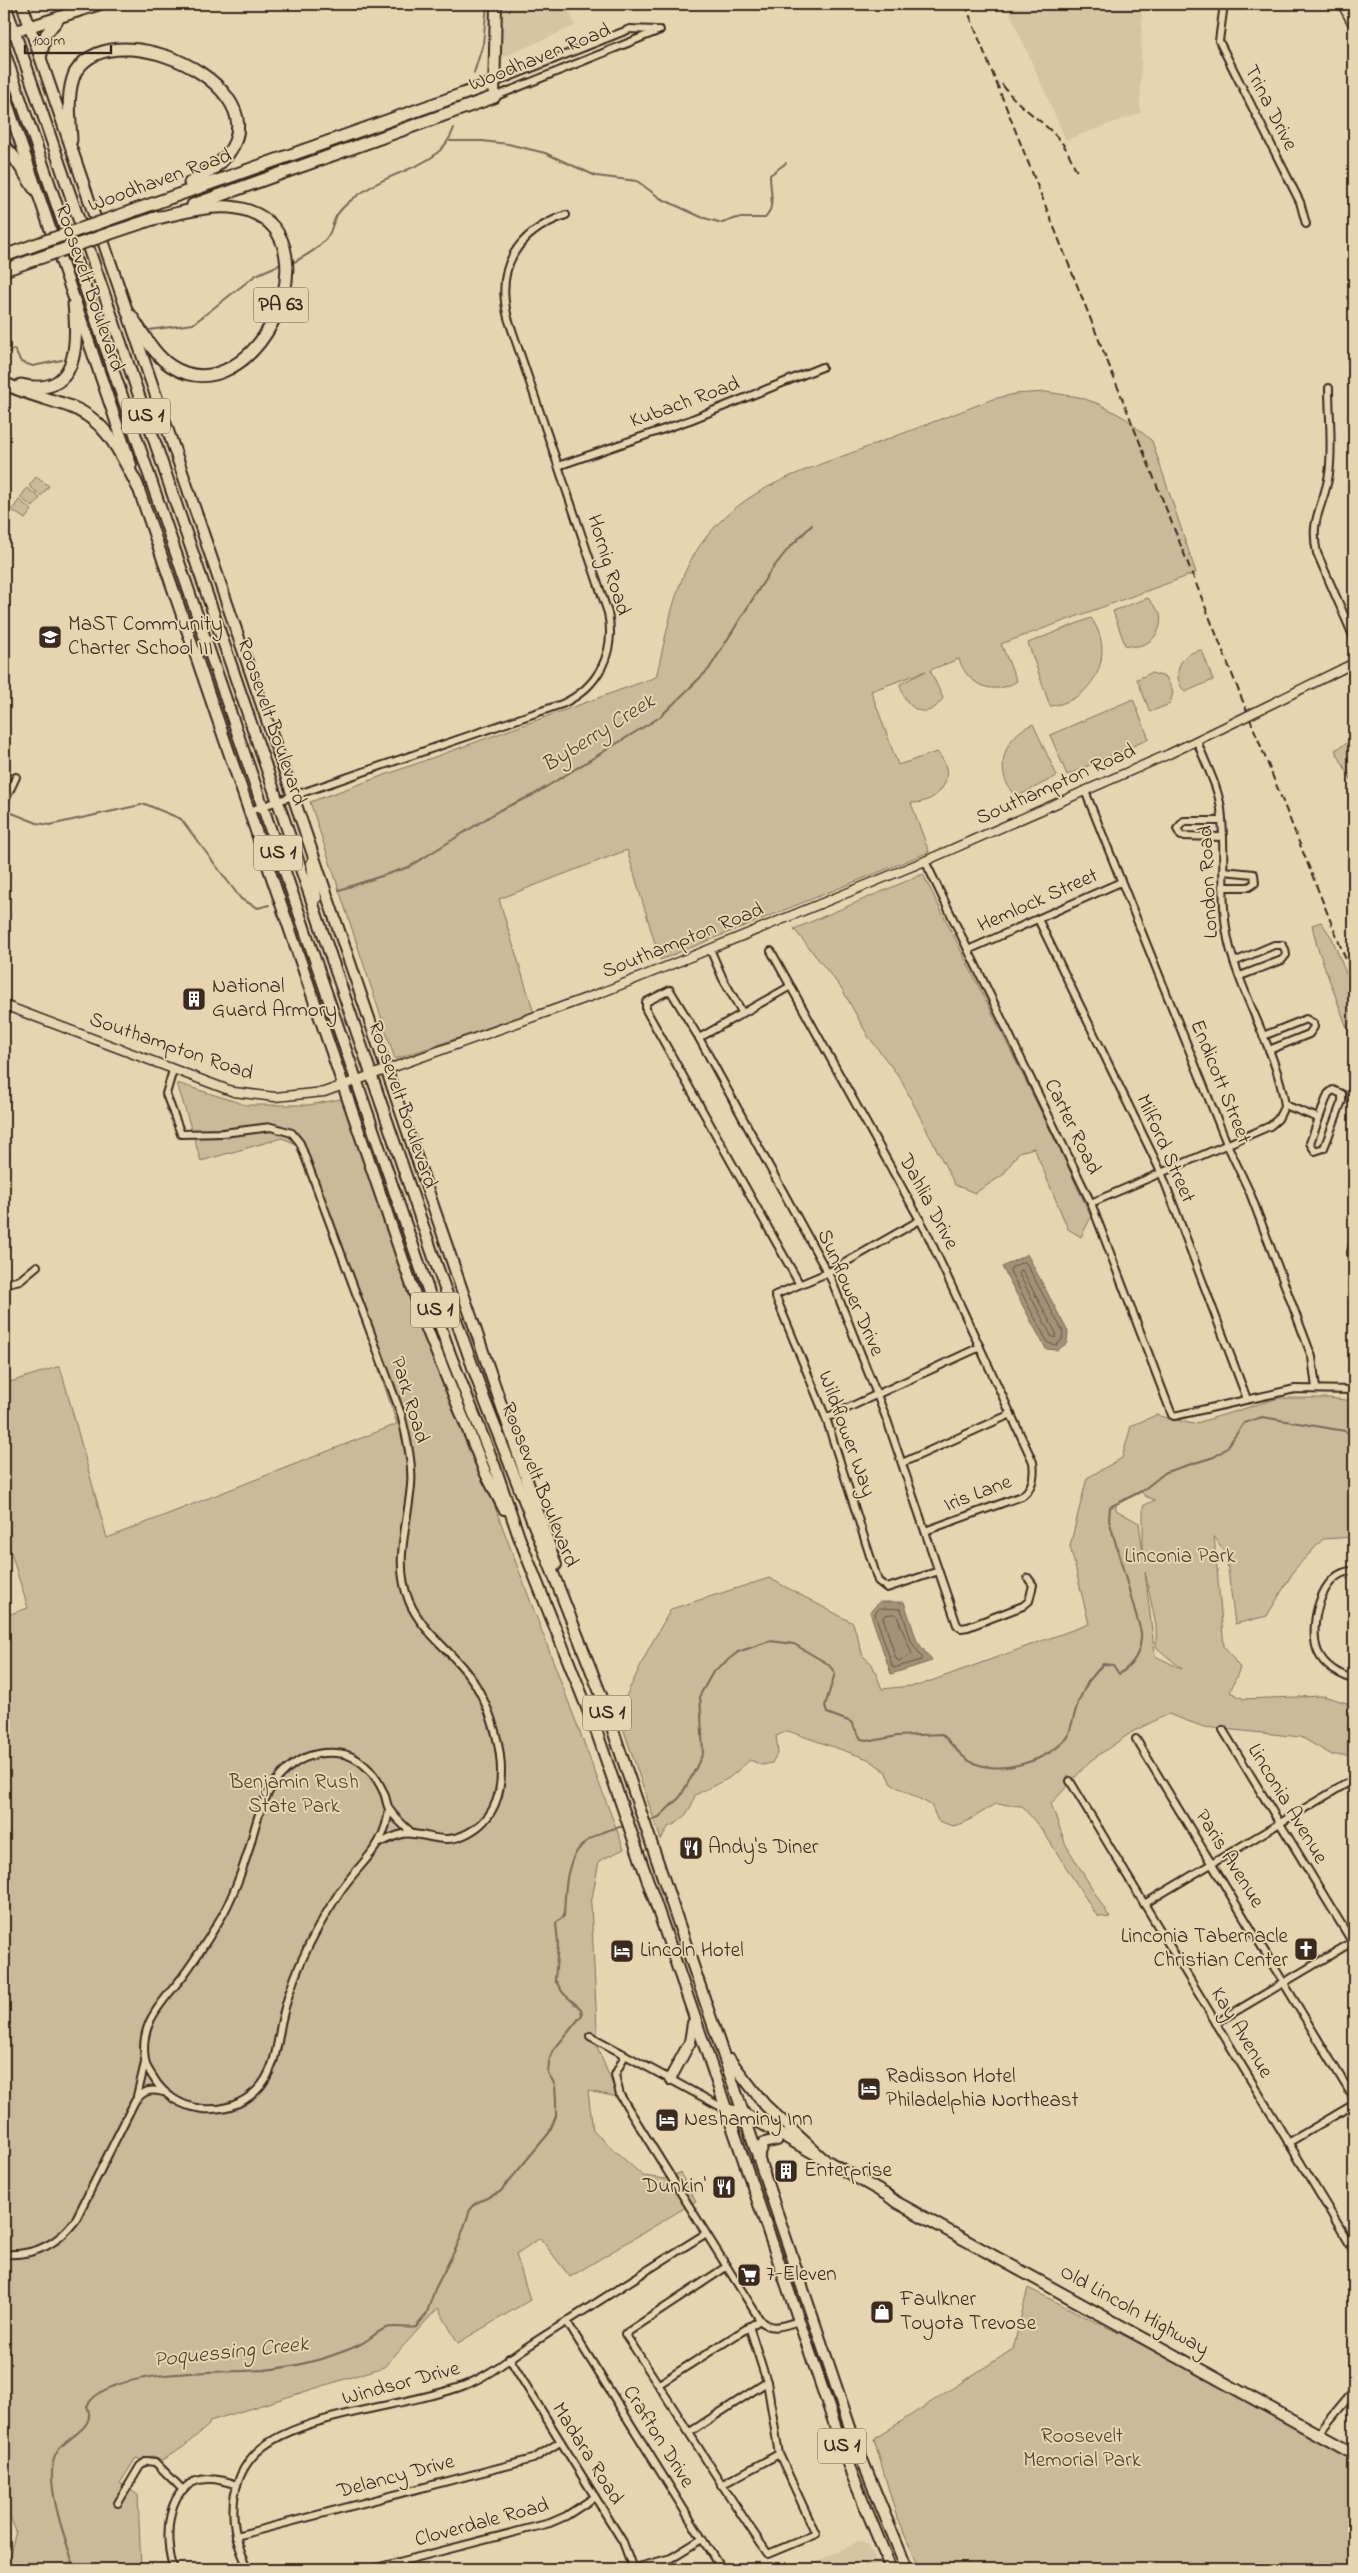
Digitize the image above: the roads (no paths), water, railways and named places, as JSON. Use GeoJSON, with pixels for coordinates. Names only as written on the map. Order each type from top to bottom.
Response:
{"type":"FeatureCollection","features":[{"type":"Feature","properties":{"kind":"highway"},"geometry":{"type":"LineString","coordinates":[[71,140],[70,94],[73,78],[80,62],[89,52],[106,43],[118,40],[142,39]]}},
{"type":"Feature","properties":{"kind":"highway"},"geometry":{"type":"LineString","coordinates":[[167,198],[218,165],[230,150],[236,134],[237,116],[232,99],[214,74],[193,56]]}},
{"type":"Feature","properties":{"kind":"highway","name":"Woodhaven Road"},"geometry":{"type":"LineString","coordinates":[[4,256],[494,82]]}},
{"type":"Feature","properties":{"kind":"highway","name":"Woodhaven Road"},"geometry":{"type":"LineString","coordinates":[[4,270],[494,98]]}},
{"type":"Feature","properties":{"kind":"highway"},"geometry":{"type":"LineString","coordinates":[[4,146],[14,157],[34,188]]}},
{"type":"Feature","properties":{"kind":"highway","name":"PA 63"},"geometry":{"type":"LineString","coordinates":[[131,316],[156,352],[171,366],[187,373],[210,374],[228,368],[256,347],[272,326],[283,296],[286,272],[282,244],[274,228],[258,215],[241,208],[218,206],[152,219]]}},
{"type":"Feature","properties":{"kind":"highway"},"geometry":{"type":"LineString","coordinates":[[4,249],[24,248]]}},
{"type":"Feature","properties":{"kind":"highway"},"geometry":{"type":"LineString","coordinates":[[4,277],[30,260]]}},
{"type":"Feature","properties":{"kind":"highway"},"geometry":{"type":"LineString","coordinates":[[4,377],[21,385],[38,387],[55,382],[64,375],[73,362],[77,344],[74,304]]}},
{"type":"Feature","properties":{"kind":"highway"},"geometry":{"type":"LineString","coordinates":[[4,383],[75,408],[94,419],[110,435],[138,486]]}},
{"type":"Feature","properties":{"kind":"main road","name":"Roosevelt Boulevard"},"geometry":{"type":"LineString","coordinates":[[5,4],[474,1372],[593,1672],[723,2051]]}},
{"type":"Feature","properties":{"kind":"main road","name":"Roosevelt Boulevard"},"geometry":{"type":"LineString","coordinates":[[22,4],[71,140],[548,1538],[568,1600],[571,1618]]}},
{"type":"Feature","properties":{"kind":"main road"},"geometry":{"type":"LineString","coordinates":[[4,35],[100,4]]}},
{"type":"Feature","properties":{"kind":"main road"},"geometry":{"type":"LineString","coordinates":[[494,98],[496,4]]}},
{"type":"Feature","properties":{"kind":"main road"},"geometry":{"type":"LineString","coordinates":[[42,60],[46,34],[60,17]]}},
{"type":"Feature","properties":{"kind":"main road","name":"Roosevelt Boulevard"},"geometry":{"type":"LineString","coordinates":[[4,51],[453,1362],[495,1467],[519,1537],[582,1693],[631,1830],[692,2015]]}},
{"type":"Feature","properties":{"kind":"main road","name":"Roosevelt Boulevard"},"geometry":{"type":"LineString","coordinates":[[4,94],[34,188],[434,1347],[485,1472],[519,1537]]}},
{"type":"Feature","properties":{"kind":"main road"},"geometry":{"type":"LineString","coordinates":[[102,338],[108,400]]}},
{"type":"Feature","properties":{"kind":"main road"},"geometry":{"type":"LineString","coordinates":[[310,842],[318,919]]}},
{"type":"Feature","properties":{"kind":"main road"},"geometry":{"type":"LineString","coordinates":[[269,870],[303,925]]}},
{"type":"Feature","properties":{"kind":"main road"},"geometry":{"type":"LineString","coordinates":[[670,2079],[690,2042],[693,2029],[692,2015]]}},
{"type":"Feature","properties":{"kind":"main road","name":"US 1"},"geometry":{"type":"LineString","coordinates":[[692,2015],[851,2472],[891,2569]]}},
{"type":"Feature","properties":{"kind":"main road"},"geometry":{"type":"LineString","coordinates":[[723,2051],[760,2099],[821,2158]]}},
{"type":"Feature","properties":{"kind":"main road","name":"US 1"},"geometry":{"type":"LineString","coordinates":[[723,2051],[856,2445],[907,2569]]}},
{"type":"Feature","properties":{"kind":"main road","name":"Old Lincoln Highway"},"geometry":{"type":"LineString","coordinates":[[725,2109],[821,2158],[896,2202],[1354,2454]]}},
{"type":"Feature","properties":{"kind":"main road","name":"Old Lincoln Highway"},"geometry":{"type":"LineString","coordinates":[[745,2118],[777,2140],[884,2200],[896,2202]]}},
{"type":"Feature","properties":{"kind":"main road"},"geometry":{"type":"LineString","coordinates":[[758,2158],[764,2143],[777,2140]]}},
{"type":"Feature","properties":{"kind":"street","name":"Trina Drive"},"geometry":{"type":"LineString","coordinates":[[1224,4],[1218,42],[1300,202],[1306,224]]}},
{"type":"Feature","properties":{"kind":"street"},"geometry":{"type":"LineString","coordinates":[[1342,4],[1354,26]]}},
{"type":"Feature","properties":{"kind":"street","name":"Woodhaven Road"},"geometry":{"type":"LineString","coordinates":[[494,82],[630,29],[660,30],[494,98]]}},
{"type":"Feature","properties":{"kind":"street","name":"Hornig Road"},"geometry":{"type":"LineString","coordinates":[[249,811],[562,704],[581,694],[602,669],[608,654],[610,622],[508,318],[504,286],[509,263],[524,240],[539,227],[566,215]]}},
{"type":"Feature","properties":{"kind":"street","name":"Kubach Road"},"geometry":{"type":"LineString","coordinates":[[558,466],[690,420],[822,367]]}},
{"type":"Feature","properties":{"kind":"street"},"geometry":{"type":"LineString","coordinates":[[1329,388],[1329,473],[1315,519],[1314,541],[1317,554],[1354,638]]}},
{"type":"Feature","properties":{"kind":"street","name":"Southampton Road"},"geometry":{"type":"LineString","coordinates":[[4,1005],[234,1092],[265,1097],[306,1096],[372,1076],[603,992],[925,862],[1196,741],[1354,663]]}},
{"type":"Feature","properties":{"kind":"street","name":"London Road"},"geometry":{"type":"LineString","coordinates":[[1196,741],[1215,788],[1222,821],[1224,921],[1234,962],[1278,1075],[1285,1105]]}},
{"type":"Feature","properties":{"kind":"street"},"geometry":{"type":"LineString","coordinates":[[4,803],[16,777]]}},
{"type":"Feature","properties":{"kind":"street","name":"Endicott Street"},"geometry":{"type":"LineString","coordinates":[[1085,791],[1227,1144],[1250,1193],[1312,1357],[1316,1388]]}},
{"type":"Feature","properties":{"kind":"street"},"geometry":{"type":"LineString","coordinates":[[1222,821],[1184,821],[1177,829],[1182,836],[1222,837]]}},
{"type":"Feature","properties":{"kind":"street","name":"Carter Road"},"geometry":{"type":"LineString","coordinates":[[925,862],[1091,1203],[1172,1415],[1247,1399]]}},
{"type":"Feature","properties":{"kind":"street"},"geometry":{"type":"LineString","coordinates":[[1223,871],[1250,872],[1256,878],[1255,884],[1251,887],[1223,887]]}},
{"type":"Feature","properties":{"kind":"street","name":"Hemlock Street"},"geometry":{"type":"LineString","coordinates":[[968,950],[1121,882]]}},
{"type":"Feature","properties":{"kind":"street","name":"Milford Street"},"geometry":{"type":"LineString","coordinates":[[1038,919],[1161,1172],[1247,1399]]}},
{"type":"Feature","properties":{"kind":"street"},"geometry":{"type":"LineString","coordinates":[[1234,962],[1277,945],[1284,946],[1286,951],[1282,960],[1240,976]]}},
{"type":"Feature","properties":{"kind":"street"},"geometry":{"type":"LineString","coordinates":[[710,949],[723,979],[742,1012]]}},
{"type":"Feature","properties":{"kind":"street","name":"Dahlia Drive"},"geometry":{"type":"LineString","coordinates":[[771,951],[789,987],[920,1220],[1033,1462],[1034,1478]]}},
{"type":"Feature","properties":{"kind":"street"},"geometry":{"type":"LineString","coordinates":[[699,1038],[789,987]]}},
{"type":"Feature","properties":{"kind":"street","name":"Sunflower Drive"},"geometry":{"type":"LineString","coordinates":[[799,1283],[646,1010],[646,1002],[670,990],[699,1038],[827,1273],[849,1320],[902,1464],[957,1625],[961,1628],[1023,1606],[1029,1601],[1033,1585],[1028,1578]]}},
{"type":"Feature","properties":{"kind":"street"},"geometry":{"type":"LineString","coordinates":[[1263,1036],[1306,1019],[1314,1023],[1314,1027],[1309,1034],[1269,1050]]}},
{"type":"Feature","properties":{"kind":"street","name":"Park Road"},"geometry":{"type":"LineString","coordinates":[[173,1070],[166,1094],[181,1134],[223,1133],[271,1127],[292,1133],[300,1143],[401,1414],[412,1483],[401,1544],[402,1571],[409,1600],[424,1627],[475,1684],[489,1713],[496,1734],[500,1776],[499,1794],[492,1812],[479,1827],[456,1839],[445,1840],[412,1834]]}},
{"type":"Feature","properties":{"kind":"street"},"geometry":{"type":"LineString","coordinates":[[1333,1090],[1339,1091],[1342,1101],[1324,1148],[1319,1152],[1312,1150],[1310,1142],[1318,1118],[1328,1094],[1333,1090]]}},
{"type":"Feature","properties":{"kind":"street"},"geometry":{"type":"LineString","coordinates":[[1091,1203],[1275,1122],[1285,1105],[1318,1118]]}},
{"type":"Feature","properties":{"kind":"street"},"geometry":{"type":"LineString","coordinates":[[799,1283],[827,1273],[920,1220]]}},
{"type":"Feature","properties":{"kind":"street"},"geometry":{"type":"LineString","coordinates":[[1354,1239],[1351,1253],[1354,1267]]}},
{"type":"Feature","properties":{"kind":"street"},"geometry":{"type":"LineString","coordinates":[[4,1284],[20,1280],[37,1266]]}},
{"type":"Feature","properties":{"kind":"street","name":"Wildflower Way"},"geometry":{"type":"LineString","coordinates":[[799,1283],[775,1295],[826,1418],[878,1581],[887,1588],[938,1571]]}},
{"type":"Feature","properties":{"kind":"street"},"geometry":{"type":"LineString","coordinates":[[826,1418],[980,1347]]}},
{"type":"Feature","properties":{"kind":"street"},"geometry":{"type":"LineString","coordinates":[[1247,1399],[1287,1390],[1316,1388],[1354,1390]]}},
{"type":"Feature","properties":{"kind":"street"},"geometry":{"type":"LineString","coordinates":[[902,1464],[1011,1414]]}},
{"type":"Feature","properties":{"kind":"street","name":"Iris Lane"},"geometry":{"type":"LineString","coordinates":[[925,1531],[1022,1496],[1028,1491],[1034,1478]]}},
{"type":"Feature","properties":{"kind":"street"},"geometry":{"type":"LineString","coordinates":[[1354,1572],[1341,1573],[1324,1588],[1320,1600],[1316,1637],[1318,1651],[1326,1664],[1354,1680]]}},
{"type":"Feature","properties":{"kind":"street","name":"Linconia Avenue"},"geometry":{"type":"LineString","coordinates":[[1223,1730],[1354,1943]]}},
{"type":"Feature","properties":{"kind":"street","name":"Paris Avenue"},"geometry":{"type":"LineString","coordinates":[[1136,1739],[1354,2099]]}},
{"type":"Feature","properties":{"kind":"street"},"geometry":{"type":"LineString","coordinates":[[136,2101],[145,2063],[144,2034],[148,2022],[164,1997],[191,1963],[224,1912],[238,1880],[265,1798],[280,1775],[299,1759],[317,1753],[340,1753],[359,1761],[375,1774],[389,1808],[412,1834]]}},
{"type":"Feature","properties":{"kind":"street","name":"Kay Avenue"},"geometry":{"type":"LineString","coordinates":[[1070,1781],[1354,2251]]}},
{"type":"Feature","properties":{"kind":"street"},"geometry":{"type":"LineString","coordinates":[[1144,1904],[1279,1822],[1352,1781],[1354,1792]]}},
{"type":"Feature","properties":{"kind":"street"},"geometry":{"type":"LineString","coordinates":[[4,2254],[30,2253],[58,2240],[67,2232],[75,2221],[142,2092],[152,2090],[163,2092],[178,2102],[202,2110],[222,2109],[242,2102],[257,2090],[268,2076],[284,2009],[308,1945],[341,1890],[380,1842],[388,1825],[389,1808]]}},
{"type":"Feature","properties":{"kind":"street"},"geometry":{"type":"LineString","coordinates":[[380,1842],[396,1835],[412,1834]]}},
{"type":"Feature","properties":{"kind":"street"},"geometry":{"type":"LineString","coordinates":[[1216,2024],[1354,1943]]}},
{"type":"Feature","properties":{"kind":"street","name":"Old Lincoln Highway"},"geometry":{"type":"LineString","coordinates":[[590,2036],[725,2109]]}},
{"type":"Feature","properties":{"kind":"street"},"geometry":{"type":"LineString","coordinates":[[625,2055],[615,2075],[620,2095],[760,2320],[773,2327],[799,2321]]}},
{"type":"Feature","properties":{"kind":"street"},"geometry":{"type":"LineString","coordinates":[[145,2063],[163,2092]]}},
{"type":"Feature","properties":{"kind":"street"},"geometry":{"type":"LineString","coordinates":[[1288,2143],[1354,2104]]}},
{"type":"Feature","properties":{"kind":"street","name":"Windsor Drive"},"geometry":{"type":"LineString","coordinates":[[249,2569],[236,2536],[233,2516],[237,2485],[252,2456],[268,2442],[283,2433],[466,2385],[705,2234]]}},
{"type":"Feature","properties":{"kind":"street"},"geometry":{"type":"LineString","coordinates":[[726,2267],[625,2334],[690,2432],[720,2485],[768,2554],[816,2534],[779,2454],[767,2382],[749,2326]]}},
{"type":"Feature","properties":{"kind":"street"},"geometry":{"type":"LineString","coordinates":[[659,2384],[760,2320]]}},
{"type":"Feature","properties":{"kind":"street","name":"Crafton Drive"},"geometry":{"type":"LineString","coordinates":[[567,2322],[721,2569]]}},
{"type":"Feature","properties":{"kind":"street","name":"Madara Road"},"geometry":{"type":"LineString","coordinates":[[509,2358],[623,2542],[633,2569]]}},
{"type":"Feature","properties":{"kind":"street"},"geometry":{"type":"LineString","coordinates":[[690,2432],[767,2382]]}},
{"type":"Feature","properties":{"kind":"street"},"geometry":{"type":"LineString","coordinates":[[1318,2434],[1354,2391]]}},
{"type":"Feature","properties":{"kind":"street","name":"Delancy Drive"},"geometry":{"type":"LineString","coordinates":[[236,2536],[533,2459],[560,2442]]}},
{"type":"Feature","properties":{"kind":"street"},"geometry":{"type":"LineString","coordinates":[[720,2485],[779,2454]]}},
{"type":"Feature","properties":{"kind":"street"},"geometry":{"type":"LineString","coordinates":[[118,2503],[140,2466],[147,2461],[155,2462],[183,2490]]}},
{"type":"Feature","properties":{"kind":"street"},"geometry":{"type":"LineString","coordinates":[[174,2569],[170,2558],[168,2535],[170,2515],[175,2501],[183,2490],[200,2480],[210,2479],[237,2485]]}},
{"type":"Feature","properties":{"kind":"street","name":"Cloverdale Road"},"geometry":{"type":"LineString","coordinates":[[372,2569],[550,2523],[566,2516],[595,2497]]}},
{"type":"Feature","properties":{"kind":"street"},"geometry":{"type":"LineString","coordinates":[[633,2569],[671,2558],[702,2539]]}},
{"type":"Feature","properties":{"kind":"water"},"geometry":{"type":"Polygon","coordinates":[[[1027,1254],[1068,1332],[1067,1343],[1058,1350],[1046,1349],[1002,1267],[1027,1254]]]}},
{"type":"Feature","properties":{"kind":"water"},"geometry":{"type":"Polygon","coordinates":[[[879,1602],[904,1602],[917,1641],[932,1661],[891,1674],[870,1612],[879,1602]]]}},
{"type":"Feature","properties":{"kind":"waterway"},"geometry":{"type":"LineString","coordinates":[[474,73],[483,44],[487,4]]}},
{"type":"Feature","properties":{"kind":"waterway"},"geometry":{"type":"LineString","coordinates":[[294,262],[313,251],[325,240],[337,215],[348,203],[360,193],[381,181],[429,159],[448,141],[454,128]]}},
{"type":"Feature","properties":{"kind":"waterway"},"geometry":{"type":"LineString","coordinates":[[450,141],[482,141],[508,144],[545,153],[596,176],[637,181],[660,198],[701,217],[722,223],[737,218],[765,218],[770,209],[772,198],[770,175],[786,163]]}},
{"type":"Feature","properties":{"kind":"waterway"},"geometry":{"type":"LineString","coordinates":[[149,330],[193,324],[256,275],[279,265]]}},
{"type":"Feature","properties":{"kind":"waterway"},"geometry":{"type":"LineString","coordinates":[[4,354],[14,349],[21,362],[33,366],[62,360]]}},
{"type":"Feature","properties":{"kind":"waterway","name":"Byberry Creek"},"geometry":{"type":"LineString","coordinates":[[339,890],[409,867],[500,810],[533,795],[660,717],[709,669],[769,573],[788,549],[812,525]]}},
{"type":"Feature","properties":{"kind":"waterway","name":"Byberry Creek"},"geometry":{"type":"LineString","coordinates":[[12,813],[37,823],[50,825],[145,804],[181,819],[241,899],[258,908],[269,905]]}},
{"type":"Feature","properties":{"kind":"waterway","name":"Poquessing Creek"},"geometry":{"type":"LineString","coordinates":[[649,1821],[659,1817],[680,1797],[703,1753],[700,1695],[713,1672],[738,1652],[770,1641],[794,1644],[828,1664],[835,1673],[825,1706],[827,1713],[851,1722],[861,1739],[872,1741],[897,1736],[942,1734],[970,1761],[986,1766],[998,1767],[1024,1764],[1049,1753],[1068,1737],[1078,1702],[1088,1682],[1103,1664],[1113,1665],[1119,1674],[1129,1666],[1139,1651],[1141,1632],[1109,1520],[1110,1507],[1142,1491],[1166,1472],[1214,1457],[1226,1449],[1244,1423],[1262,1417],[1345,1431],[1354,1439]]}},
{"type":"Feature","properties":{"kind":"waterway","name":"Poquessing Creek"},"geometry":{"type":"LineString","coordinates":[[75,2569],[54,2497],[52,2468],[59,2449],[79,2432],[88,2421],[87,2406],[97,2394],[114,2386],[159,2376],[274,2369],[302,2364],[357,2346],[386,2328],[416,2327],[426,2315],[435,2289],[458,2244],[470,2210],[476,2203],[500,2192],[549,2133],[556,2116],[555,2085],[548,2073],[549,2062],[552,2052],[582,2015],[581,2009],[563,1993],[555,1980],[558,1944],[556,1923],[564,1916],[566,1883],[569,1869],[574,1856],[581,1846],[592,1837],[625,1826]]}},
{"type":"Feature","properties":{"kind":"railway"},"geometry":{"type":"LineString","coordinates":[[965,4],[1354,980]]}},
{"type":"Feature","properties":{"kind":"railway"},"geometry":{"type":"LineString","coordinates":[[1002,84],[1020,105],[1059,139],[1068,152],[1077,172]]}},
{"type":"Feature","properties":{"kind":"place","name":"MaST Community Charter School III"},"geometry":{"type":"Point","coordinates":[50,637]}},
{"type":"Feature","properties":{"kind":"place","name":"National Guard Armory"},"geometry":{"type":"Point","coordinates":[194,999]}},
{"type":"Feature","properties":{"kind":"place","name":"Andy's Diner"},"geometry":{"type":"Point","coordinates":[691,1848]}},
{"type":"Feature","properties":{"kind":"place","name":"Linconia Tabernacle Christian Center"},"geometry":{"type":"Point","coordinates":[1306,1949]}},
{"type":"Feature","properties":{"kind":"place","name":"Lincoln Hotel"},"geometry":{"type":"Point","coordinates":[622,1951]}},
{"type":"Feature","properties":{"kind":"place","name":"Radisson Hotel Philadelphia Northeast"},"geometry":{"type":"Point","coordinates":[869,2089]}},
{"type":"Feature","properties":{"kind":"place","name":"Neshaminy Inn"},"geometry":{"type":"Point","coordinates":[667,2120]}},
{"type":"Feature","properties":{"kind":"place","name":"Enterprise"},"geometry":{"type":"Point","coordinates":[786,2171]}},
{"type":"Feature","properties":{"kind":"place","name":"Dunkin'"},"geometry":{"type":"Point","coordinates":[724,2187]}},
{"type":"Feature","properties":{"kind":"place","name":"7-Eleven"},"geometry":{"type":"Point","coordinates":[749,2275]}},
{"type":"Feature","properties":{"kind":"place","name":"Faulkner Toyota Trevose"},"geometry":{"type":"Point","coordinates":[882,2312]}},
{"type":"Feature","properties":{"kind":"park label","name":"Linconia Park"},"geometry":{"type":"Point","coordinates":[1180,1557]}},
{"type":"Feature","properties":{"kind":"park label","name":"Benjamin Rush State Park"},"geometry":{"type":"Point","coordinates":[294,1795]}},
{"type":"Feature","properties":{"kind":"park label","name":"Roosevelt Memorial Park"},"geometry":{"type":"Point","coordinates":[1082,2449]}}]}
